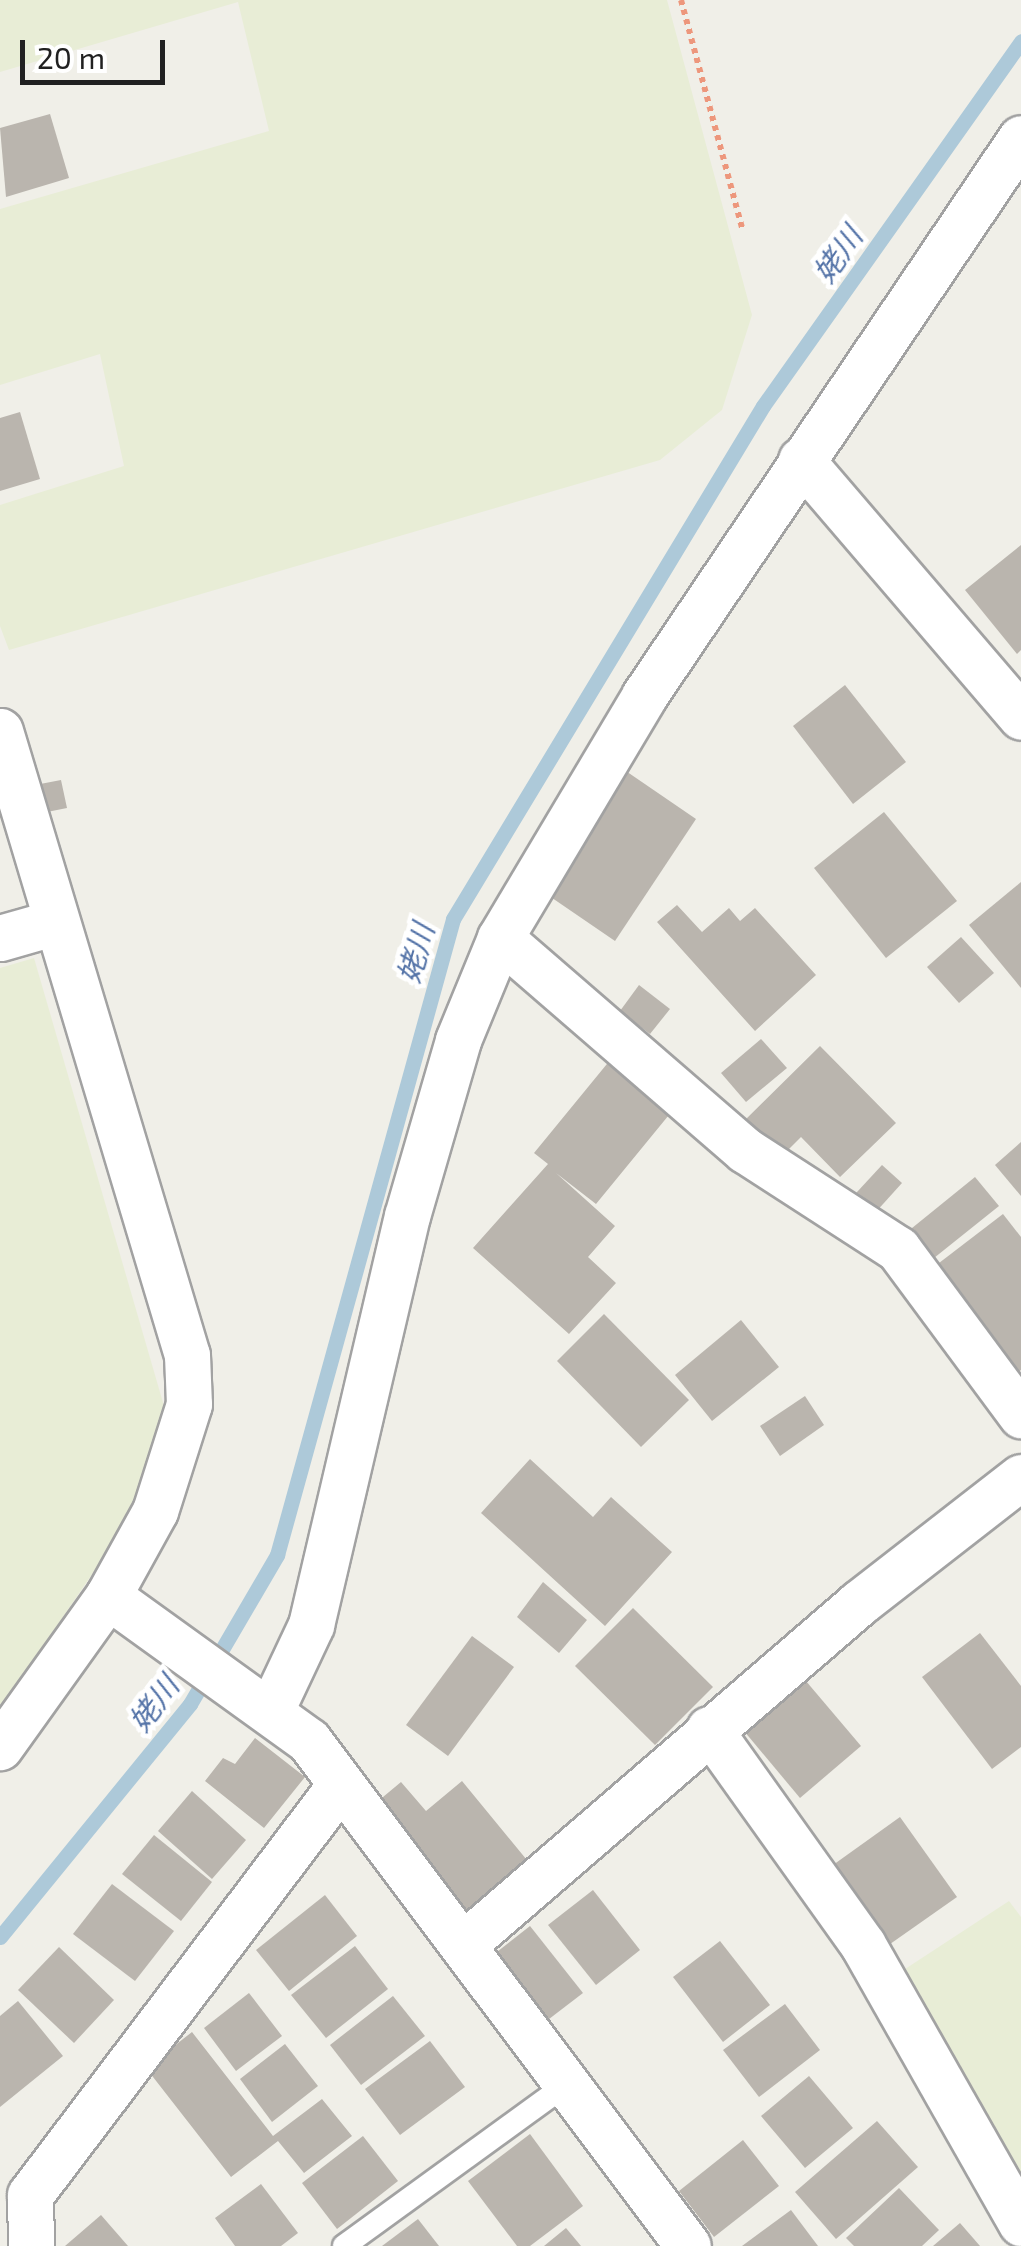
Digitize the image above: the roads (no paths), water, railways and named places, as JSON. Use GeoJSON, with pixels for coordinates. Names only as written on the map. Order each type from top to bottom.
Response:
{"type":"FeatureCollection","features":[{"type":"Feature","properties":{"kind":"street"},"geometry":{"type":"LineString","coordinates":[[264,1703],[311,1625],[407,1216],[458,1040],[500,938],[644,696],[1021,138]]}},
{"type":"Feature","properties":{"kind":"street"},"geometry":{"type":"LineString","coordinates":[[800,460],[1021,717]]}},
{"type":"Feature","properties":{"kind":"street"},"geometry":{"type":"LineString","coordinates":[[0,731],[187,1355],[189,1404],[154,1512],[108,1596],[0,1747]]}},
{"type":"Feature","properties":{"kind":"street"},"geometry":{"type":"LineString","coordinates":[[0,938],[56,922]]}},
{"type":"Feature","properties":{"kind":"street"},"geometry":{"type":"LineString","coordinates":[[500,938],[745,1150],[898,1249],[1020,1410]]}},
{"type":"Feature","properties":{"kind":"street"},"geometry":{"type":"LineString","coordinates":[[465,1943],[709,1729],[1021,1477]]}},
{"type":"Feature","properties":{"kind":"street"},"geometry":{"type":"LineString","coordinates":[[108,1596],[264,1703],[309,1741],[465,1943],[688,2246]]}},
{"type":"Feature","properties":{"kind":"street"},"geometry":{"type":"LineString","coordinates":[[709,1729],[863,1945],[1021,2223]]}},
{"type":"Feature","properties":{"kind":"street"},"geometry":{"type":"LineString","coordinates":[[31,2246],[30,2195],[340,1784]]}},
{"type":"Feature","properties":{"kind":"lane"},"geometry":{"type":"LineString","coordinates":[[344,2246],[568,2084]]}},
{"type":"Feature","properties":{"kind":"waterway","name":"姥川"},"geometry":{"type":"LineString","coordinates":[[0,1937],[190,1704],[277,1555],[453,919],[763,406],[1021,41]]}}]}
